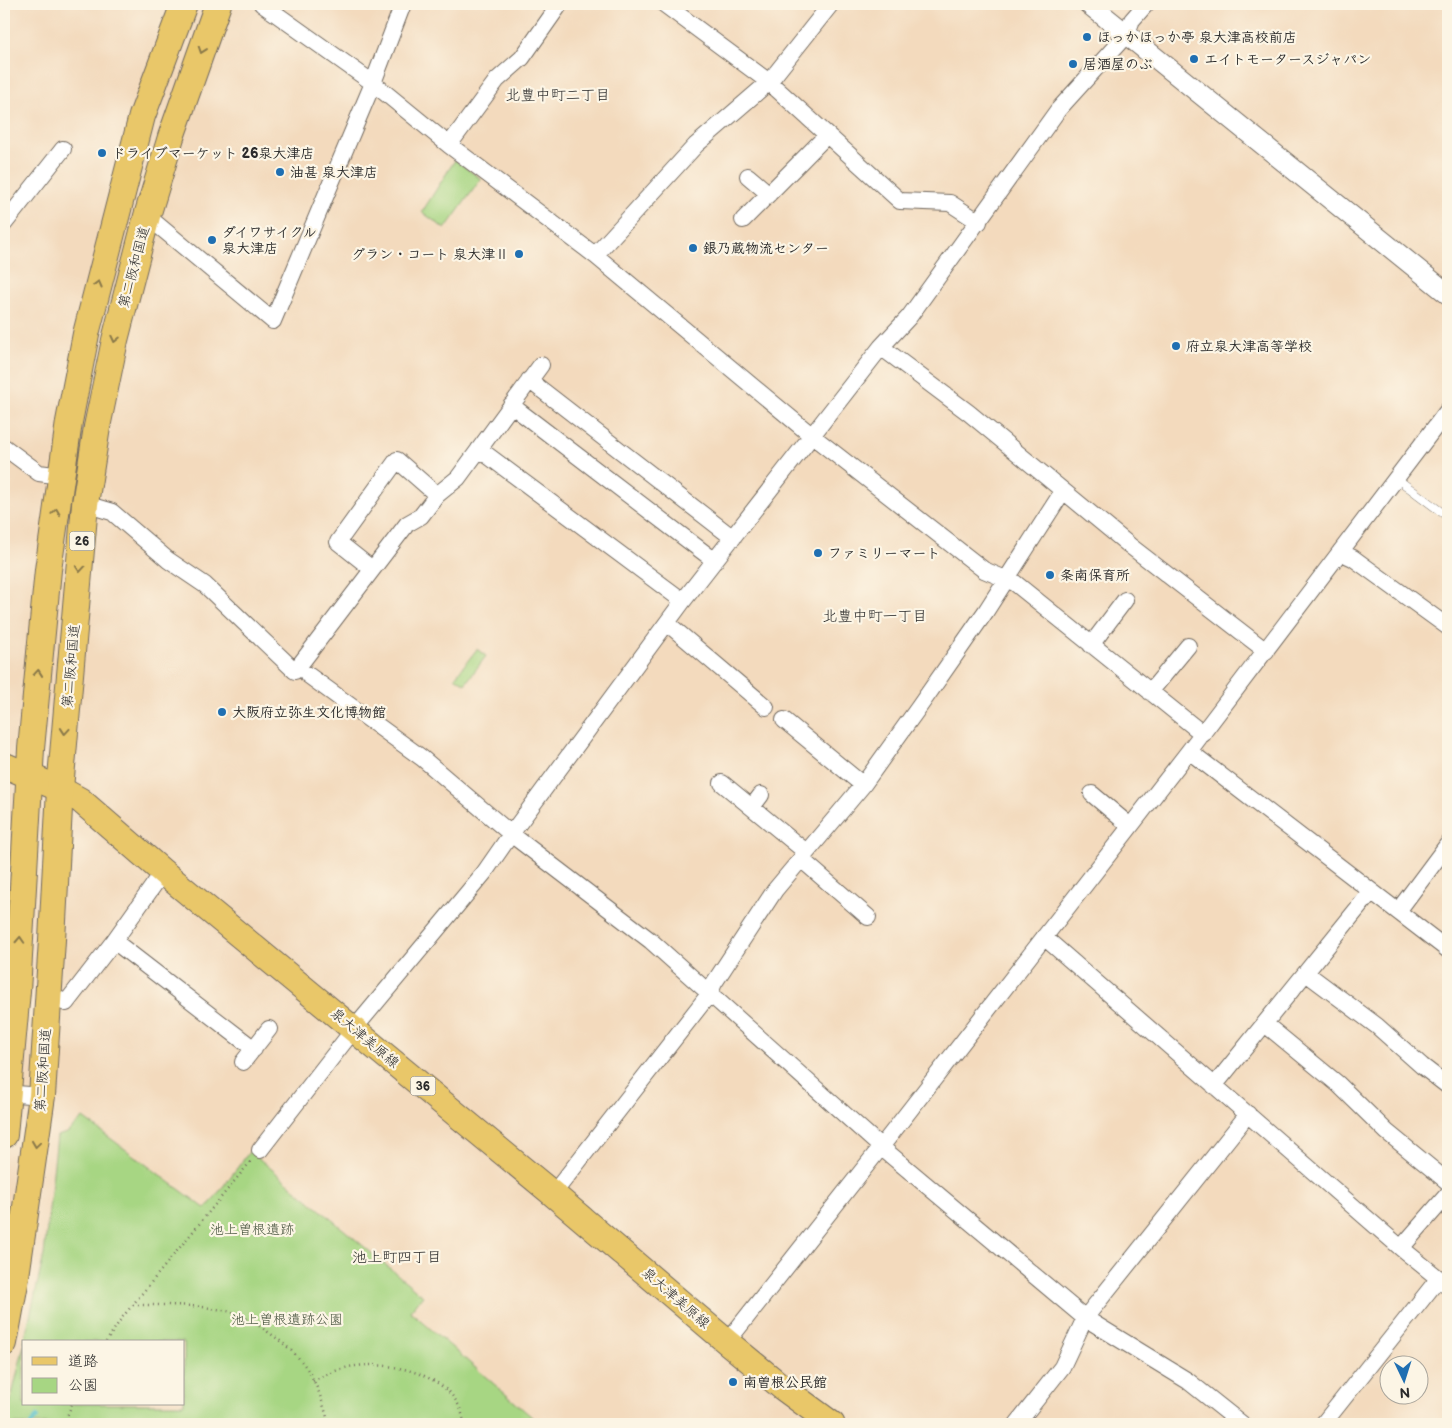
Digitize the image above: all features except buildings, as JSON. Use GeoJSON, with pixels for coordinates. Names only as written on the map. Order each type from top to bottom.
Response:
{"type":"FeatureCollection","features":[{"type":"Feature","properties":{"kind":"highway","name":"26"},"geometry":{"type":"LineString","coordinates":[[4,1135],[6,1093],[17,990],[30,778],[47,579],[68,422],[108,241],[142,116],[184,4]]}},
{"type":"Feature","properties":{"kind":"highway","name":"第二阪和国道"},"geometry":{"type":"LineString","coordinates":[[4,1343],[15,1283],[42,1096],[60,789],[85,504],[97,427],[115,340],[147,216],[171,137],[218,4]]}},
{"type":"Feature","properties":{"kind":"main road","name":"泉大津美原線"},"geometry":{"type":"LineString","coordinates":[[4,765],[30,778],[60,789],[80,800],[164,872],[553,1194],[726,1342],[832,1424]]}},
{"type":"Feature","properties":{"kind":"street"},"geometry":{"type":"LineString","coordinates":[[262,4],[373,83],[449,145],[596,256],[811,435],[984,570],[1014,583],[1202,734]]}},
{"type":"Feature","properties":{"kind":"street"},"geometry":{"type":"LineString","coordinates":[[147,216],[273,322],[373,83],[403,4]]}},
{"type":"Feature","properties":{"kind":"street"},"geometry":{"type":"LineString","coordinates":[[449,145],[496,80],[522,58],[560,4]]}},
{"type":"Feature","properties":{"kind":"street"},"geometry":{"type":"LineString","coordinates":[[664,4],[769,82],[900,202],[950,203],[979,222]]}},
{"type":"Feature","properties":{"kind":"street"},"geometry":{"type":"LineString","coordinates":[[596,256],[696,145],[769,82],[831,4]]}},
{"type":"Feature","properties":{"kind":"street"},"geometry":{"type":"LineString","coordinates":[[1089,4],[1448,294]]}},
{"type":"Feature","properties":{"kind":"street"},"geometry":{"type":"LineString","coordinates":[[260,1150],[354,1029],[484,873],[683,602],[811,435],[881,347],[909,317],[979,222],[1036,138],[1058,110],[1126,35],[1132,20],[1146,4]]}},
{"type":"Feature","properties":{"kind":"street"},"geometry":{"type":"LineString","coordinates":[[743,220],[828,135]]}},
{"type":"Feature","properties":{"kind":"street"},"geometry":{"type":"LineString","coordinates":[[4,224],[63,149]]}},
{"type":"Feature","properties":{"kind":"street"},"geometry":{"type":"LineString","coordinates":[[748,176],[769,194]]}},
{"type":"Feature","properties":{"kind":"street"},"geometry":{"type":"LineString","coordinates":[[881,347],[969,413],[1129,546],[1266,651]]}},
{"type":"Feature","properties":{"kind":"street"},"geometry":{"type":"LineString","coordinates":[[85,504],[112,512],[168,560],[205,584],[295,671],[407,524],[421,516],[437,494],[458,478],[540,365]]}},
{"type":"Feature","properties":{"kind":"street"},"geometry":{"type":"LineString","coordinates":[[529,380],[732,538]]}},
{"type":"Feature","properties":{"kind":"street"},"geometry":{"type":"LineString","coordinates":[[511,405],[715,561]]}},
{"type":"Feature","properties":{"kind":"street"},"geometry":{"type":"LineString","coordinates":[[726,1342],[881,1147],[1189,751],[1448,410]]}},
{"type":"Feature","properties":{"kind":"street"},"geometry":{"type":"LineString","coordinates":[[4,447],[39,473],[61,476]]}},
{"type":"Feature","properties":{"kind":"street"},"geometry":{"type":"LineString","coordinates":[[479,449],[683,602]]}},
{"type":"Feature","properties":{"kind":"street"},"geometry":{"type":"LineString","coordinates":[[372,568],[338,542],[397,460],[437,494]]}},
{"type":"Feature","properties":{"kind":"street"},"geometry":{"type":"LineString","coordinates":[[553,1194],[710,993],[714,983],[775,890],[862,785],[919,707],[1064,491]]}},
{"type":"Feature","properties":{"kind":"street"},"geometry":{"type":"LineString","coordinates":[[1340,552],[1353,558],[1448,627]]}},
{"type":"Feature","properties":{"kind":"street"},"geometry":{"type":"LineString","coordinates":[[1090,644],[1125,600]]}},
{"type":"Feature","properties":{"kind":"street"},"geometry":{"type":"LineString","coordinates":[[667,623],[766,707]]}},
{"type":"Feature","properties":{"kind":"street"},"geometry":{"type":"LineString","coordinates":[[1150,692],[1188,646]]}},
{"type":"Feature","properties":{"kind":"street"},"geometry":{"type":"LineString","coordinates":[[308,675],[422,758],[511,834],[651,941],[881,1147],[1085,1318],[1188,1381],[1242,1424]]}},
{"type":"Feature","properties":{"kind":"street"},"geometry":{"type":"LineString","coordinates":[[784,720],[862,785]]}},
{"type":"Feature","properties":{"kind":"street"},"geometry":{"type":"LineString","coordinates":[[1189,751],[1448,950]]}},
{"type":"Feature","properties":{"kind":"street"},"geometry":{"type":"LineString","coordinates":[[722,783],[756,801],[804,855],[868,917]]}},
{"type":"Feature","properties":{"kind":"street"},"geometry":{"type":"LineString","coordinates":[[1092,794],[1130,826]]}},
{"type":"Feature","properties":{"kind":"street"},"geometry":{"type":"LineString","coordinates":[[1398,911],[1448,844]]}},
{"type":"Feature","properties":{"kind":"street"},"geometry":{"type":"LineString","coordinates":[[48,994],[66,1003],[164,872]]}},
{"type":"Feature","properties":{"kind":"street"},"geometry":{"type":"LineString","coordinates":[[1214,1086],[1371,892]]}},
{"type":"Feature","properties":{"kind":"street"},"geometry":{"type":"LineString","coordinates":[[1044,937],[1401,1248],[1443,1282],[1323,1424]]}},
{"type":"Feature","properties":{"kind":"street"},"geometry":{"type":"LineString","coordinates":[[114,941],[200,998],[248,1055],[269,1029]]}},
{"type":"Feature","properties":{"kind":"street"},"geometry":{"type":"LineString","coordinates":[[1306,973],[1377,1026],[1422,1066],[1448,1086]]}},
{"type":"Feature","properties":{"kind":"street"},"geometry":{"type":"LineString","coordinates":[[1265,1024],[1338,1084],[1387,1132],[1448,1182]]}},
{"type":"Feature","properties":{"kind":"street"},"geometry":{"type":"LineString","coordinates":[[6,1093],[42,1096]]}},
{"type":"Feature","properties":{"kind":"street"},"geometry":{"type":"LineString","coordinates":[[1017,1424],[1062,1368],[1085,1318],[1248,1114]]}},
{"type":"Feature","properties":{"kind":"street"},"geometry":{"type":"LineString","coordinates":[[1401,1248],[1448,1194]]}},
{"type":"Feature","properties":{"kind":"lane"},"geometry":{"type":"LineString","coordinates":[[1396,478],[1448,517]]}},
{"type":"Feature","properties":{"kind":"path"},"geometry":{"type":"LineString","coordinates":[[107,1340],[121,1319],[260,1150]]}},
{"type":"Feature","properties":{"kind":"path"},"geometry":{"type":"LineString","coordinates":[[133,1305],[180,1305],[229,1311],[250,1320],[274,1337],[302,1362],[319,1392],[329,1424]]}},
{"type":"Feature","properties":{"kind":"path"},"geometry":{"type":"LineString","coordinates":[[313,1381],[326,1374],[349,1367],[374,1364],[415,1372],[432,1380],[448,1391],[459,1404],[464,1424]]}},
{"type":"Feature","properties":{"kind":"path"},"geometry":{"type":"LineString","coordinates":[[64,1424],[71,1406]]}},
{"type":"Feature","properties":{"kind":"green space"},"geometry":{"type":"Polygon","coordinates":[[[455,160],[481,179],[445,229],[422,212],[455,160]]]}},
{"type":"Feature","properties":{"kind":"green space"},"geometry":{"type":"Polygon","coordinates":[[[477,649],[486,656],[465,684],[455,677],[477,649]]]}},
{"type":"Feature","properties":{"kind":"green space","name":"池上曽根遺跡公園"},"geometry":{"type":"Polygon","coordinates":[[[83,1118],[206,1209],[250,1151],[423,1296],[410,1311],[540,1424],[5,1424],[22,1353],[22,1406],[185,1406],[185,1340],[24,1340],[44,1255],[57,1136],[67,1133],[83,1118]]]}},
{"type":"Feature","properties":{"kind":"waterway"},"geometry":{"type":"LineString","coordinates":[[31,1424],[37,1417]]}},
{"type":"Feature","properties":{"kind":"place","name":"ほっかほっか亭 泉大津高校前店"},"geometry":{"type":"Point","coordinates":[1087,37]}},
{"type":"Feature","properties":{"kind":"place","name":"エイトモータースジャパン"},"geometry":{"type":"Point","coordinates":[1194,59]}},
{"type":"Feature","properties":{"kind":"place","name":"居酒屋のぶ"},"geometry":{"type":"Point","coordinates":[1073,64]}},
{"type":"Feature","properties":{"kind":"place","name":"ドライブマーケット 26泉大津店"},"geometry":{"type":"Point","coordinates":[102,153]}},
{"type":"Feature","properties":{"kind":"place","name":"油甚 泉大津店"},"geometry":{"type":"Point","coordinates":[280,172]}},
{"type":"Feature","properties":{"kind":"place","name":"ダイワサイクル 泉大津店"},"geometry":{"type":"Point","coordinates":[212,240]}},
{"type":"Feature","properties":{"kind":"place","name":"銀乃蔵物流センター"},"geometry":{"type":"Point","coordinates":[693,248]}},
{"type":"Feature","properties":{"kind":"place","name":"グラン・コート 泉大津Ⅱ"},"geometry":{"type":"Point","coordinates":[519,254]}},
{"type":"Feature","properties":{"kind":"place","name":"府立泉大津高等学校"},"geometry":{"type":"Point","coordinates":[1176,346]}},
{"type":"Feature","properties":{"kind":"place","name":"ファミリーマート"},"geometry":{"type":"Point","coordinates":[818,553]}},
{"type":"Feature","properties":{"kind":"place","name":"条南保育所"},"geometry":{"type":"Point","coordinates":[1050,575]}},
{"type":"Feature","properties":{"kind":"place","name":"大阪府立弥生文化博物館"},"geometry":{"type":"Point","coordinates":[222,712]}},
{"type":"Feature","properties":{"kind":"place","name":"南曽根公民館"},"geometry":{"type":"Point","coordinates":[733,1382]}},
{"type":"Feature","properties":{"kind":"district","name":"北豊中町二丁目"},"geometry":{"type":"Point","coordinates":[558,95]}},
{"type":"Feature","properties":{"kind":"district","name":"北豊中町一丁目"},"geometry":{"type":"Point","coordinates":[875,616]}},
{"type":"Feature","properties":{"kind":"district","name":"池上町四丁目"},"geometry":{"type":"Point","coordinates":[397,1257]}},
{"type":"Feature","properties":{"kind":"park label","name":"池上曽根遺跡"},"geometry":{"type":"Point","coordinates":[252,1229]}}]}
